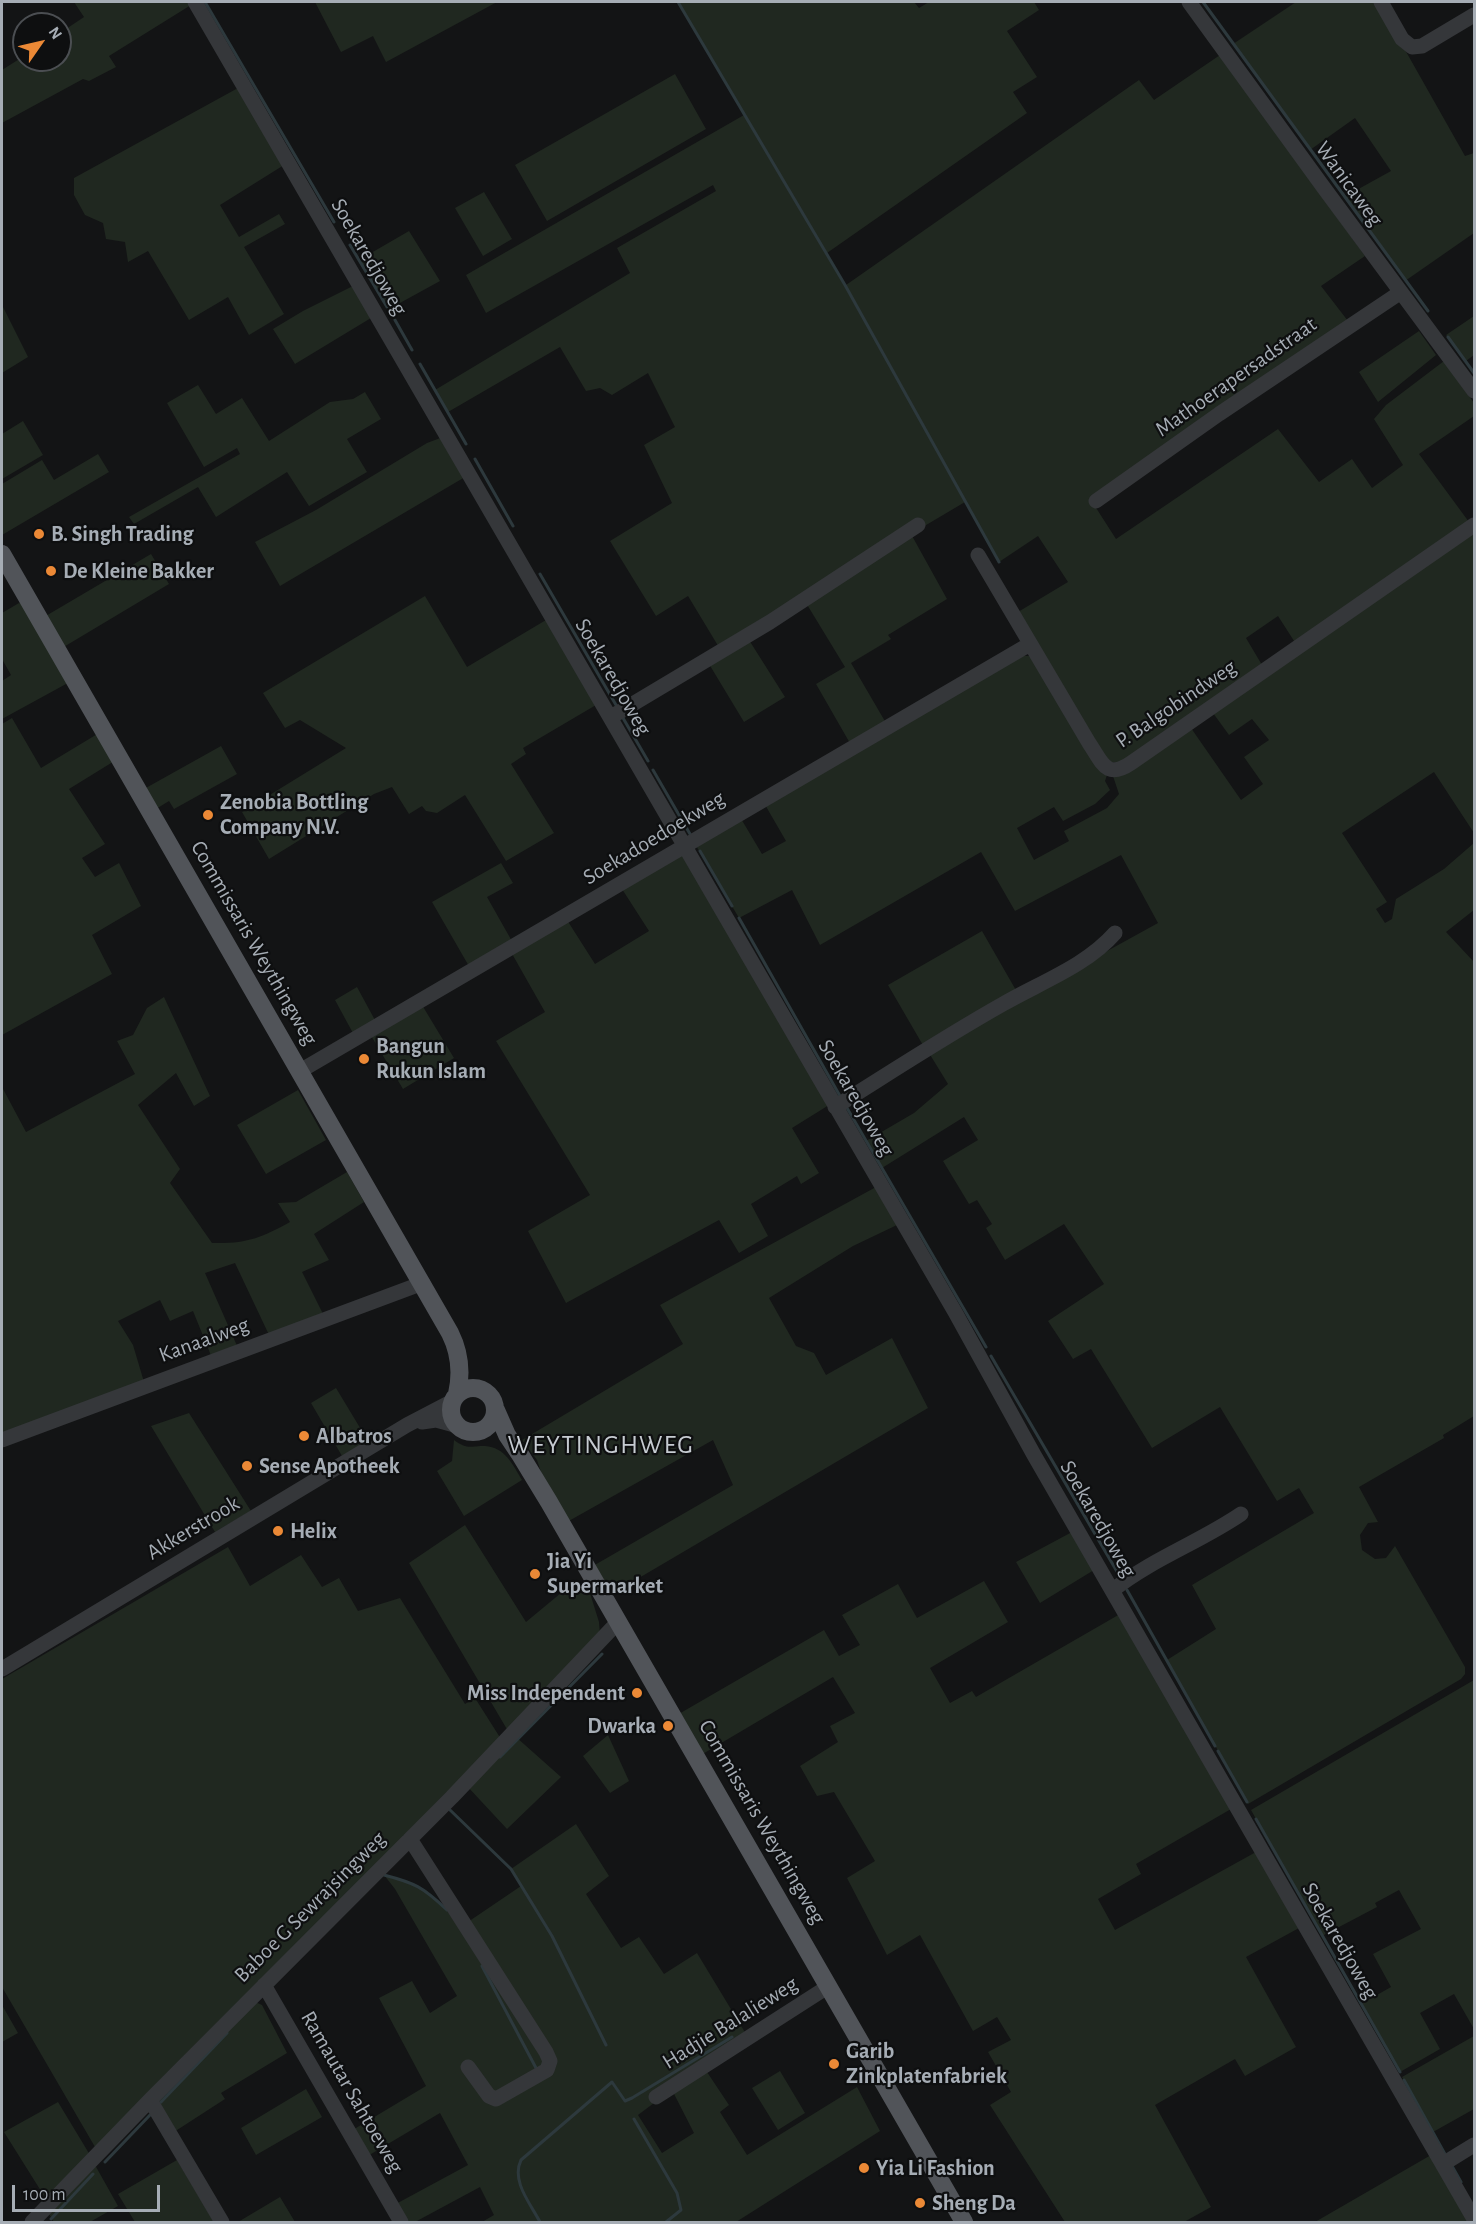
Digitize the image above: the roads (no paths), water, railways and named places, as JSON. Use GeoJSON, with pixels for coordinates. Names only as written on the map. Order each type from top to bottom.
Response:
{"type":"FeatureCollection","features":[{"type":"Feature","properties":{"kind":"main road","name":"Commissaris Weythingweg"},"geometry":{"type":"LineString","coordinates":[[2,554],[456,1344],[460,1358],[460,1382],[454,1398]]}},
{"type":"Feature","properties":{"kind":"main road","name":"Commissaris Weythingweg"},"geometry":{"type":"LineString","coordinates":[[460,1358],[482,1389]]}},
{"type":"Feature","properties":{"kind":"main road"},"geometry":{"type":"LineString","coordinates":[[480,1431],[491,1423],[496,1410],[492,1397],[482,1389],[473,1387],[464,1389],[454,1398],[452,1417],[458,1426],[466,1431],[499,1435],[516,1447]]}},
{"type":"Feature","properties":{"kind":"main road","name":"Commissaris Weythingweg"},"geometry":{"type":"LineString","coordinates":[[496,1410],[507,1435],[830,1986],[964,2223]]}},
{"type":"Feature","properties":{"kind":"street","name":"Soekaredjoweg"},"geometry":{"type":"LineString","coordinates":[[195,2],[686,847],[1474,2219]]}},
{"type":"Feature","properties":{"kind":"street","name":"Wanicaweg"},"geometry":{"type":"LineString","coordinates":[[1190,2],[1474,391]]}},
{"type":"Feature","properties":{"kind":"street"},"geometry":{"type":"LineString","coordinates":[[1381,2],[1406,44],[1412,47],[1422,46],[1474,15]]}},
{"type":"Feature","properties":{"kind":"street","name":"Mathoerapersadstraat"},"geometry":{"type":"LineString","coordinates":[[1096,501],[1219,414],[1401,292]]}},
{"type":"Feature","properties":{"kind":"street"},"geometry":{"type":"LineString","coordinates":[[610,717],[770,621],[918,525]]}},
{"type":"Feature","properties":{"kind":"street","name":"P. Balgobindweg"},"geometry":{"type":"LineString","coordinates":[[978,555],[1104,767],[1111,771],[1125,767],[1474,525]]}},
{"type":"Feature","properties":{"kind":"street","name":"Soekadoedoekweg"},"geometry":{"type":"LineString","coordinates":[[300,1071],[1030,644]]}},
{"type":"Feature","properties":{"kind":"street"},"geometry":{"type":"LineString","coordinates":[[835,1107],[1002,1005],[1088,957],[1102,947],[1115,933]]}},
{"type":"Feature","properties":{"kind":"street","name":"Kanaalweg"},"geometry":{"type":"LineString","coordinates":[[2,1440],[423,1283]]}},
{"type":"Feature","properties":{"kind":"street","name":"Akkerstrook"},"geometry":{"type":"LineString","coordinates":[[2,1669],[454,1398]]}},
{"type":"Feature","properties":{"kind":"street"},"geometry":{"type":"LineString","coordinates":[[407,1425],[436,1420],[458,1426]]}},
{"type":"Feature","properties":{"kind":"street"},"geometry":{"type":"LineString","coordinates":[[1113,1590],[1134,1574],[1219,1529],[1241,1514]]}},
{"type":"Feature","properties":{"kind":"street","name":"Baboe G Sewrajsingweg"},"geometry":{"type":"LineString","coordinates":[[32,2223],[150,2100],[410,1839],[618,1622]]}},
{"type":"Feature","properties":{"kind":"street"},"geometry":{"type":"LineString","coordinates":[[410,1839],[550,2061],[547,2070],[496,2099],[489,2096],[468,2067]]}},
{"type":"Feature","properties":{"kind":"street","name":"Ramautar Sahtoeweg"},"geometry":{"type":"LineString","coordinates":[[264,1985],[401,2223]]}},
{"type":"Feature","properties":{"kind":"street","name":"Hadjie Balalieweg"},"geometry":{"type":"LineString","coordinates":[[656,2097],[830,1986]]}},
{"type":"Feature","properties":{"kind":"street"},"geometry":{"type":"LineString","coordinates":[[150,2100],[222,2223]]}},
{"type":"Feature","properties":{"kind":"street"},"geometry":{"type":"LineString","coordinates":[[1443,2164],[1474,2145]]}},
{"type":"Feature","properties":{"kind":"waterway"},"geometry":{"type":"LineString","coordinates":[[205,2],[334,222]]}},
{"type":"Feature","properties":{"kind":"waterway"},"geometry":{"type":"LineString","coordinates":[[678,2],[845,285],[999,562]]}},
{"type":"Feature","properties":{"kind":"waterway"},"geometry":{"type":"LineString","coordinates":[[1203,2],[1428,311]]}},
{"type":"Feature","properties":{"kind":"waterway"},"geometry":{"type":"LineString","coordinates":[[350,245],[387,307]]}},
{"type":"Feature","properties":{"kind":"waterway"},"geometry":{"type":"LineString","coordinates":[[395,320],[412,350]]}},
{"type":"Feature","properties":{"kind":"waterway"},"geometry":{"type":"LineString","coordinates":[[1448,337],[1474,373]]}},
{"type":"Feature","properties":{"kind":"waterway"},"geometry":{"type":"LineString","coordinates":[[420,364],[466,444]]}},
{"type":"Feature","properties":{"kind":"waterway"},"geometry":{"type":"LineString","coordinates":[[475,459],[513,526]]}},
{"type":"Feature","properties":{"kind":"waterway"},"geometry":{"type":"LineString","coordinates":[[540,574],[616,705]]}},
{"type":"Feature","properties":{"kind":"waterway"},"geometry":{"type":"LineString","coordinates":[[623,718],[648,761]]}},
{"type":"Feature","properties":{"kind":"waterway"},"geometry":{"type":"LineString","coordinates":[[653,770],[690,834]]}},
{"type":"Feature","properties":{"kind":"waterway"},"geometry":{"type":"LineString","coordinates":[[700,851],[732,906]]}},
{"type":"Feature","properties":{"kind":"waterway"},"geometry":{"type":"LineString","coordinates":[[739,918],[840,1096]]}},
{"type":"Feature","properties":{"kind":"waterway"},"geometry":{"type":"LineString","coordinates":[[847,1108],[986,1347]]}},
{"type":"Feature","properties":{"kind":"waterway"},"geometry":{"type":"LineString","coordinates":[[991,1356],[1119,1575]]}},
{"type":"Feature","properties":{"kind":"waterway"},"geometry":{"type":"LineString","coordinates":[[1127,1590],[1215,1746]]}},
{"type":"Feature","properties":{"kind":"waterway"},"geometry":{"type":"LineString","coordinates":[[500,1757],[602,1654]]}},
{"type":"Feature","properties":{"kind":"waterway"},"geometry":{"type":"LineString","coordinates":[[1218,1751],[1247,1802]]}},
{"type":"Feature","properties":{"kind":"waterway"},"geometry":{"type":"LineString","coordinates":[[449,1809],[511,1869],[552,1936],[606,2045]]}},
{"type":"Feature","properties":{"kind":"waterway"},"geometry":{"type":"LineString","coordinates":[[1256,1819],[1400,2072]]}},
{"type":"Feature","properties":{"kind":"waterway"},"geometry":{"type":"LineString","coordinates":[[384,1875],[418,1887],[447,1910]]}},
{"type":"Feature","properties":{"kind":"waterway"},"geometry":{"type":"LineString","coordinates":[[482,1966],[536,2068]]}},
{"type":"Feature","properties":{"kind":"waterway"},"geometry":{"type":"LineString","coordinates":[[161,2102],[227,2033]]}},
{"type":"Feature","properties":{"kind":"waterway"},"geometry":{"type":"LineString","coordinates":[[540,2222],[520,2184],[518,2176],[521,2160],[612,2082],[625,2101],[732,2037]]}},
{"type":"Feature","properties":{"kind":"waterway"},"geometry":{"type":"LineString","coordinates":[[1404,2080],[1446,2156]]}},
{"type":"Feature","properties":{"kind":"waterway"},"geometry":{"type":"LineString","coordinates":[[105,2162],[150,2115]]}},
{"type":"Feature","properties":{"kind":"waterway"},"geometry":{"type":"LineString","coordinates":[[634,2119],[677,2193],[681,2210],[666,2222]]}},
{"type":"Feature","properties":{"kind":"waterway"},"geometry":{"type":"LineString","coordinates":[[1452,2166],[1461,2182]]}},
{"type":"Feature","properties":{"kind":"waterway"},"geometry":{"type":"LineString","coordinates":[[51,2219],[93,2174]]}},
{"type":"Feature","properties":{"kind":"place","name":"B. Singh Trading"},"geometry":{"type":"Point","coordinates":[39,534]}},
{"type":"Feature","properties":{"kind":"place","name":"De Kleine Bakker"},"geometry":{"type":"Point","coordinates":[51,571]}},
{"type":"Feature","properties":{"kind":"place","name":"Zenobia Bottling Company N.V."},"geometry":{"type":"Point","coordinates":[208,815]}},
{"type":"Feature","properties":{"kind":"place","name":"Bangun Rukun Islam"},"geometry":{"type":"Point","coordinates":[364,1059]}},
{"type":"Feature","properties":{"kind":"place","name":"Albatros"},"geometry":{"type":"Point","coordinates":[304,1436]}},
{"type":"Feature","properties":{"kind":"place","name":"Sense Apotheek"},"geometry":{"type":"Point","coordinates":[247,1466]}},
{"type":"Feature","properties":{"kind":"place","name":"Helix"},"geometry":{"type":"Point","coordinates":[278,1531]}},
{"type":"Feature","properties":{"kind":"place","name":"Jia Yi Supermarket"},"geometry":{"type":"Point","coordinates":[535,1574]}},
{"type":"Feature","properties":{"kind":"place","name":"Miss Independent"},"geometry":{"type":"Point","coordinates":[637,1693]}},
{"type":"Feature","properties":{"kind":"place","name":"Dwarka"},"geometry":{"type":"Point","coordinates":[668,1726]}},
{"type":"Feature","properties":{"kind":"place","name":"Garib Zinkplatenfabriek"},"geometry":{"type":"Point","coordinates":[834,2064]}},
{"type":"Feature","properties":{"kind":"place","name":"Yia Li Fashion"},"geometry":{"type":"Point","coordinates":[864,2168]}},
{"type":"Feature","properties":{"kind":"place","name":"Sheng Da"},"geometry":{"type":"Point","coordinates":[920,2203]}},
{"type":"Feature","properties":{"kind":"district","name":"WEYTINGHWEG"},"geometry":{"type":"Point","coordinates":[601,1445]}}]}
